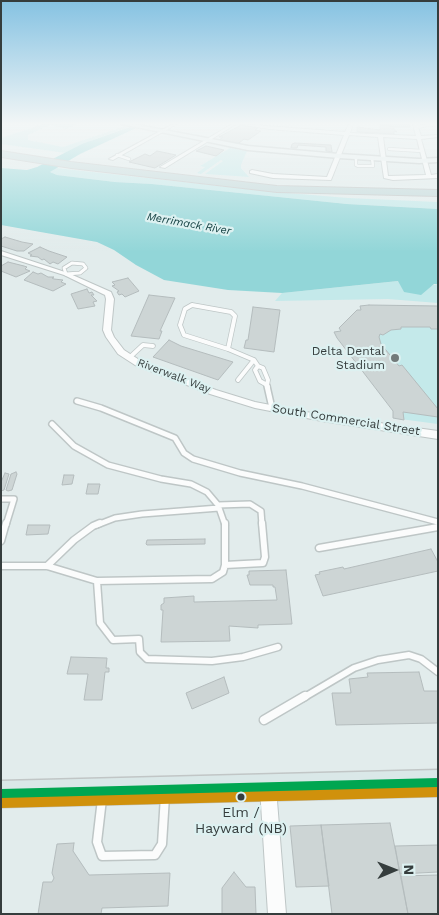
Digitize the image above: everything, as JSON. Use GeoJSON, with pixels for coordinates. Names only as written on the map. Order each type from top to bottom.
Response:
{"type":"FeatureCollection","features":[{"type":"Feature","properties":{"kind":"highway"},"geometry":{"type":"LineString","coordinates":[[104,167],[277,189],[369,198],[438,201]]}},
{"type":"Feature","properties":{"kind":"highway"},"geometry":{"type":"LineString","coordinates":[[106,167],[266,183],[335,186],[435,181]]}},
{"type":"Feature","properties":{"kind":"highway"},"geometry":{"type":"LineString","coordinates":[[277,189],[438,193]]}},
{"type":"Feature","properties":{"kind":"main road"},"geometry":{"type":"LineString","coordinates":[[1,794],[438,784]]}},
{"type":"Feature","properties":{"kind":"street"},"geometry":{"type":"LineString","coordinates":[[252,172],[280,177],[329,179],[334,167]]}},
{"type":"Feature","properties":{"kind":"street"},"geometry":{"type":"LineString","coordinates":[[385,167],[386,176],[435,181]]}},
{"type":"Feature","properties":{"kind":"street"},"geometry":{"type":"LineString","coordinates":[[428,167],[435,181]]}},
{"type":"Feature","properties":{"kind":"street"},"geometry":{"type":"LineString","coordinates":[[435,181],[438,176]]}},
{"type":"Feature","properties":{"kind":"street","name":"Riverwalk Way"},"geometry":{"type":"LineString","coordinates":[[1,252],[66,274],[108,294],[110,299],[107,330],[113,343],[138,364],[254,405]]}},
{"type":"Feature","properties":{"kind":"street","name":"South Commercial Street"},"geometry":{"type":"LineString","coordinates":[[254,405],[438,435]]}},
{"type":"Feature","properties":{"kind":"street"},"geometry":{"type":"LineString","coordinates":[[268,787],[277,914]]}},
{"type":"Feature","properties":{"kind":"lane"},"geometry":{"type":"LineString","coordinates":[[80,263],[86,267],[80,273],[66,274],[64,268],[69,264],[80,263]]}},
{"type":"Feature","properties":{"kind":"lane"},"geometry":{"type":"LineString","coordinates":[[228,350],[235,316],[231,312],[192,305],[185,309],[180,325],[181,331],[184,334],[254,360],[258,366],[255,370],[260,381],[268,385],[272,408]]}},
{"type":"Feature","properties":{"kind":"lane"},"geometry":{"type":"LineString","coordinates":[[129,358],[143,346],[146,340]]}},
{"type":"Feature","properties":{"kind":"lane"},"geometry":{"type":"LineString","coordinates":[[143,346],[153,346]]}},
{"type":"Feature","properties":{"kind":"lane"},"geometry":{"type":"LineString","coordinates":[[238,380],[254,360]]}},
{"type":"Feature","properties":{"kind":"lane"},"geometry":{"type":"LineString","coordinates":[[77,401],[175,438],[184,453],[193,459],[240,473],[302,486],[438,522]]}},
{"type":"Feature","properties":{"kind":"lane"},"geometry":{"type":"LineString","coordinates":[[1,566],[47,566],[97,581],[212,579],[222,572],[225,565],[225,522],[219,507],[207,492],[200,487],[108,465],[74,446],[52,424]]}},
{"type":"Feature","properties":{"kind":"lane"},"geometry":{"type":"LineString","coordinates":[[1,499],[14,499],[1,540]]}},
{"type":"Feature","properties":{"kind":"lane"},"geometry":{"type":"LineString","coordinates":[[47,566],[74,540],[93,526],[115,518],[219,507],[238,503],[250,504],[261,510],[265,557],[263,563],[225,565]]}},
{"type":"Feature","properties":{"kind":"lane"},"geometry":{"type":"LineString","coordinates":[[318,548],[438,527]]}},
{"type":"Feature","properties":{"kind":"lane"},"geometry":{"type":"LineString","coordinates":[[97,581],[100,623],[113,640],[139,639],[140,652],[147,659],[212,661],[243,657],[278,647]]}},
{"type":"Feature","properties":{"kind":"lane"},"geometry":{"type":"LineString","coordinates":[[264,720],[354,668],[378,660],[409,656],[421,659],[438,672]]}},
{"type":"Feature","properties":{"kind":"lane"},"geometry":{"type":"LineString","coordinates":[[102,791],[97,842],[102,856],[155,855],[162,844],[165,789]]}},
{"type":"Feature","properties":{"kind":"shaded area"},"geometry":{"type":"Polygon","coordinates":[[[203,167],[211,167],[201,174],[197,173],[205,167],[203,167]]]}},
{"type":"Feature","properties":{"kind":"shaded area"},"geometry":{"type":"Polygon","coordinates":[[[215,167],[241,167],[249,177],[205,174],[215,167]]]}},
{"type":"Feature","properties":{"kind":"shaded area"},"geometry":{"type":"Polygon","coordinates":[[[56,168],[276,192],[348,198],[438,202],[438,209],[347,204],[152,184],[115,182],[57,175],[50,172],[56,168]]]}},
{"type":"Feature","properties":{"kind":"shaded area"},"geometry":{"type":"Polygon","coordinates":[[[399,281],[404,292],[438,284],[438,303],[388,299],[275,301],[282,293],[399,281]]]}},
{"type":"Feature","properties":{"kind":"shaded area","name":"Delta Dental Stadium"},"geometry":{"type":"Polygon","coordinates":[[[360,306],[438,306],[438,424],[393,418],[393,410],[337,338],[334,332],[341,331],[339,328],[357,310],[361,310],[360,306]]]}},
{"type":"Feature","properties":{"kind":"water","name":"Merrimack River"},"geometry":{"type":"Polygon","coordinates":[[[37,167],[59,167],[50,172],[57,175],[115,182],[152,184],[347,204],[438,209],[438,284],[434,284],[421,295],[404,292],[398,281],[282,293],[228,290],[164,280],[97,242],[1,225],[1,168],[27,170],[37,167]]]}},
{"type":"Feature","properties":{"kind":"building"},"geometry":{"type":"Polygon","coordinates":[[[5,237],[33,244],[24,251],[17,251],[1,246],[1,239],[5,237]]]}},
{"type":"Feature","properties":{"kind":"building"},"geometry":{"type":"Polygon","coordinates":[[[40,247],[67,257],[58,264],[53,262],[50,264],[44,259],[30,256],[32,255],[28,253],[40,247]]]}},
{"type":"Feature","properties":{"kind":"building"},"geometry":{"type":"Polygon","coordinates":[[[8,262],[27,267],[25,269],[30,271],[16,277],[1,271],[1,266],[8,262]]]}},
{"type":"Feature","properties":{"kind":"building"},"geometry":{"type":"Polygon","coordinates":[[[33,272],[63,280],[61,282],[66,284],[53,291],[24,280],[33,272]]]}},
{"type":"Feature","properties":{"kind":"building"},"geometry":{"type":"Polygon","coordinates":[[[128,278],[139,291],[125,297],[122,294],[119,295],[117,292],[119,291],[112,286],[115,285],[112,282],[128,278]]]}},
{"type":"Feature","properties":{"kind":"building"},"geometry":{"type":"Polygon","coordinates":[[[87,289],[89,293],[92,292],[94,295],[91,295],[97,301],[93,302],[95,306],[78,309],[71,294],[87,289]]]}},
{"type":"Feature","properties":{"kind":"building"},"geometry":{"type":"Polygon","coordinates":[[[149,295],[175,298],[160,331],[162,331],[159,339],[131,336],[149,295]]]}},
{"type":"Feature","properties":{"kind":"building","name":"Delta Dental Stadium"},"geometry":{"type":"Polygon","coordinates":[[[360,306],[438,306],[438,329],[431,329],[430,327],[401,327],[401,329],[391,330],[383,335],[380,334],[379,337],[381,344],[399,366],[402,365],[438,409],[438,417],[403,412],[404,420],[393,418],[393,411],[337,338],[334,332],[341,331],[339,328],[357,310],[361,310],[360,306]]]}},
{"type":"Feature","properties":{"kind":"building"},"geometry":{"type":"Polygon","coordinates":[[[253,307],[280,310],[274,352],[244,348],[246,340],[248,340],[253,307]]]}},
{"type":"Feature","properties":{"kind":"building"},"geometry":{"type":"Polygon","coordinates":[[[169,340],[181,346],[233,362],[218,380],[153,357],[169,340]]]}},
{"type":"Feature","properties":{"kind":"building"},"geometry":{"type":"Polygon","coordinates":[[[16,472],[12,490],[8,491],[6,490],[11,474],[16,472]]]}},
{"type":"Feature","properties":{"kind":"building"},"geometry":{"type":"Polygon","coordinates":[[[5,473],[9,474],[4,490],[1,491],[1,482],[5,473]]]}},
{"type":"Feature","properties":{"kind":"building"},"geometry":{"type":"Polygon","coordinates":[[[64,475],[74,475],[72,484],[62,485],[64,475]]]}},
{"type":"Feature","properties":{"kind":"building"},"geometry":{"type":"Polygon","coordinates":[[[88,484],[100,484],[98,494],[86,494],[88,484]]]}},
{"type":"Feature","properties":{"kind":"building"},"geometry":{"type":"Polygon","coordinates":[[[28,525],[50,525],[48,534],[26,535],[28,525]]]}},
{"type":"Feature","properties":{"kind":"building"},"geometry":{"type":"Polygon","coordinates":[[[205,539],[205,544],[146,544],[147,540],[205,539]]]}},
{"type":"Feature","properties":{"kind":"building"},"geometry":{"type":"Polygon","coordinates":[[[431,549],[438,562],[438,571],[323,596],[315,575],[320,574],[319,572],[343,567],[344,569],[431,549]]]}},
{"type":"Feature","properties":{"kind":"building"},"geometry":{"type":"Polygon","coordinates":[[[286,570],[292,624],[258,625],[258,628],[229,626],[230,641],[161,642],[163,610],[161,610],[161,605],[164,603],[164,598],[194,596],[194,602],[277,600],[273,585],[250,585],[247,575],[249,575],[249,571],[286,570]]]}},
{"type":"Feature","properties":{"kind":"building"},"geometry":{"type":"Polygon","coordinates":[[[71,657],[107,658],[106,668],[109,668],[109,672],[105,672],[102,700],[84,700],[88,674],[67,674],[71,657]]]}},
{"type":"Feature","properties":{"kind":"building"},"geometry":{"type":"Polygon","coordinates":[[[419,672],[424,691],[438,691],[438,723],[336,725],[332,693],[351,693],[349,679],[368,677],[367,673],[419,672]]]}},
{"type":"Feature","properties":{"kind":"building"},"geometry":{"type":"Polygon","coordinates":[[[224,677],[229,693],[192,709],[186,693],[224,677]]]}},
{"type":"Feature","properties":{"kind":"building"},"geometry":{"type":"Polygon","coordinates":[[[390,823],[408,914],[332,914],[321,825],[390,823]]]}},
{"type":"Feature","properties":{"kind":"building"},"geometry":{"type":"Polygon","coordinates":[[[321,825],[329,886],[296,887],[290,826],[321,825]]]}},
{"type":"Feature","properties":{"kind":"building"},"geometry":{"type":"Polygon","coordinates":[[[74,843],[73,851],[89,875],[170,873],[168,906],[102,908],[101,914],[38,914],[43,882],[52,882],[54,878],[52,873],[57,844],[74,843]]]}},
{"type":"Feature","properties":{"kind":"building"},"geometry":{"type":"Polygon","coordinates":[[[438,845],[438,872],[400,874],[395,846],[438,845]]]}},
{"type":"Feature","properties":{"kind":"building"},"geometry":{"type":"Polygon","coordinates":[[[234,872],[246,887],[255,887],[256,914],[222,914],[222,888],[234,872]]]}},
{"type":"Feature","properties":{"kind":"building"},"geometry":{"type":"Polygon","coordinates":[[[438,875],[438,914],[408,914],[401,876],[438,875]]]}},
{"type":"Feature","properties":{"kind":"transit line"},"geometry":{"type":"LineString","coordinates":[[1,794],[438,783]]}},
{"type":"Feature","properties":{"kind":"transit line"},"geometry":{"type":"LineString","coordinates":[[1,803],[438,792]]}},
{"type":"Feature","properties":{"kind":"place","name":"Delta Dental Stadium"},"geometry":{"type":"Point","coordinates":[395,358]}},
{"type":"Feature","properties":{"kind":"place","name":"Elm / Hayward (NB)"},"geometry":{"type":"Point","coordinates":[241,797]}}]}
